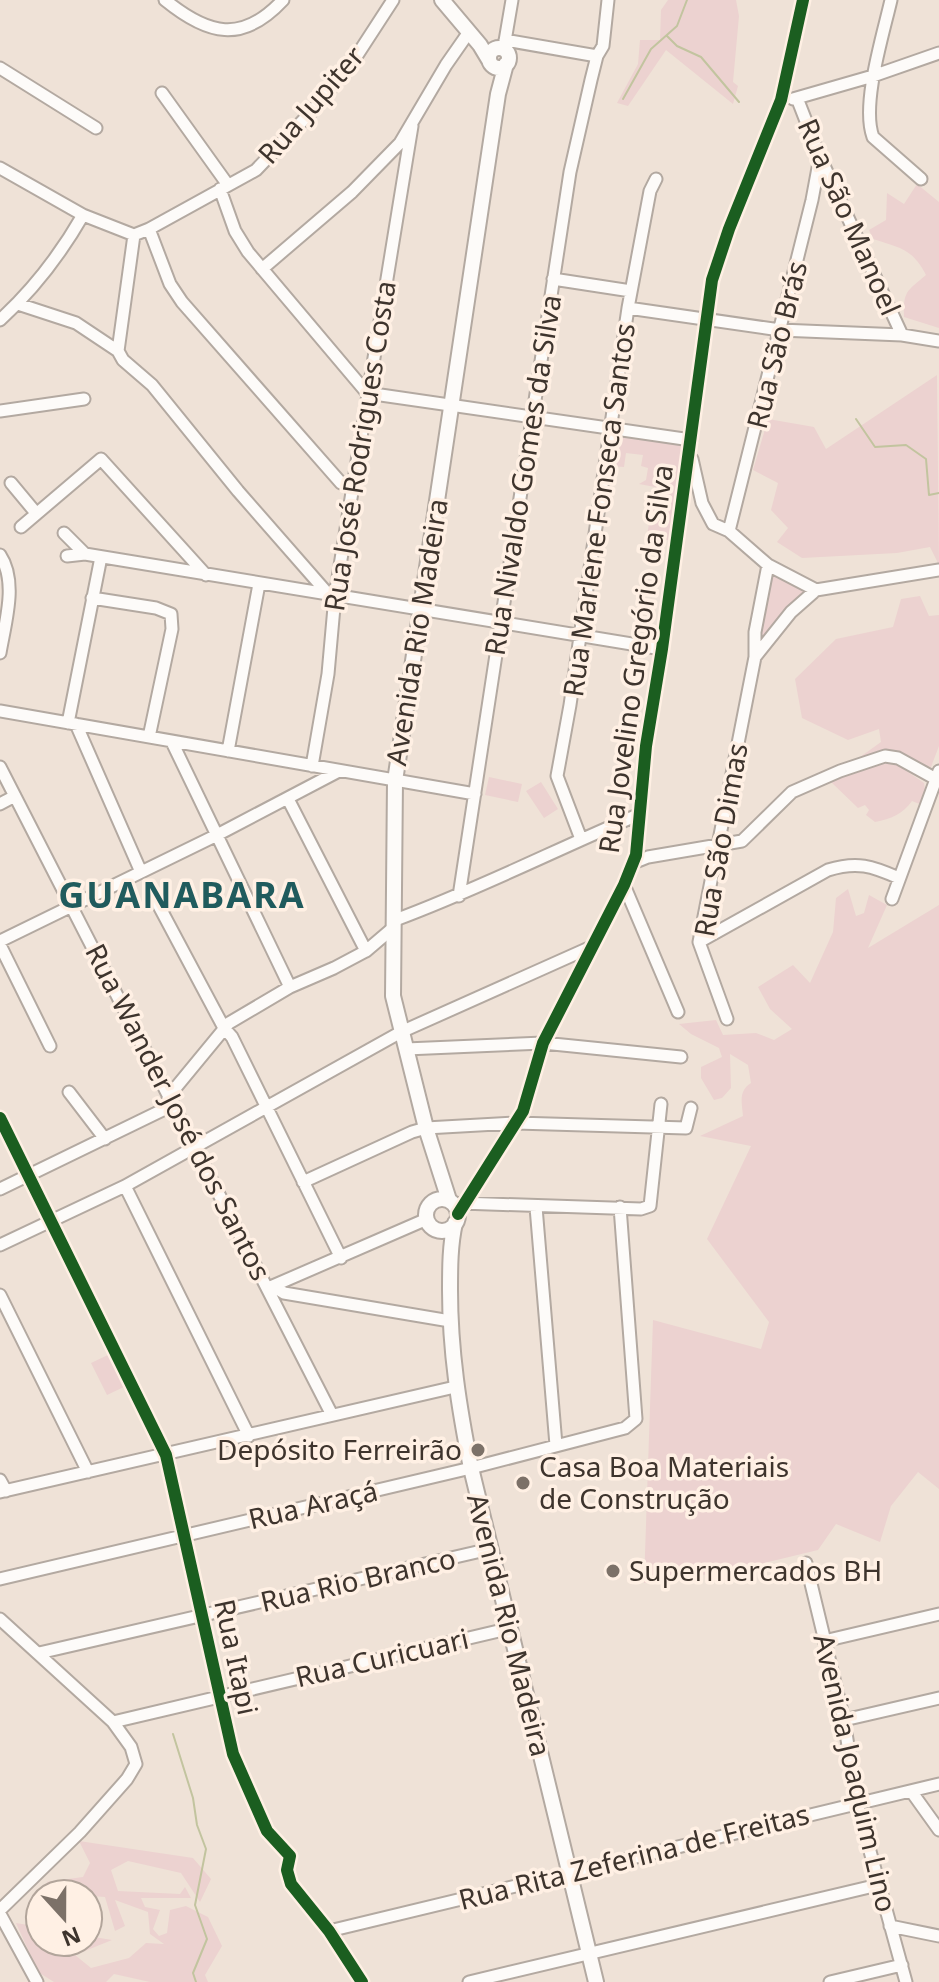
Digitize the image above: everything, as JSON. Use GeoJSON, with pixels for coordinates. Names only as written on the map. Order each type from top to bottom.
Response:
{"type":"FeatureCollection","features":[{"type":"Feature","properties":{"kind":"main road"},"geometry":{"type":"LineString","coordinates":[[442,0],[472,34],[499,52]]}},
{"type":"Feature","properties":{"kind":"main road","name":"Avenida Rio Madeira"},"geometry":{"type":"LineString","coordinates":[[499,52],[498,94],[395,781],[393,996],[426,1128],[438,1168],[456,1208],[450,1264],[455,1387],[490,1549],[596,1982]]}},
{"type":"Feature","properties":{"kind":"main road","name":"Avenida Rio Madeira"},"geometry":{"type":"LineString","coordinates":[[432,1202],[438,1188],[438,1168]]}},
{"type":"Feature","properties":{"kind":"main road"},"geometry":{"type":"LineString","coordinates":[[440,1199],[456,1208],[449,1229],[431,1224],[426,1212],[432,1202],[440,1199]]}},
{"type":"Feature","properties":{"kind":"main road","name":"Avenida Rio Madeira"},"geometry":{"type":"LineString","coordinates":[[431,1224],[444,1241],[450,1264]]}},
{"type":"Feature","properties":{"kind":"street"},"geometry":{"type":"LineString","coordinates":[[165,0],[198,24],[225,31],[239,30],[256,22],[283,0]]}},
{"type":"Feature","properties":{"kind":"street","name":"Rua Jupiter"},"geometry":{"type":"LineString","coordinates":[[134,235],[256,170],[305,119],[354,60],[393,0]]}},
{"type":"Feature","properties":{"kind":"street"},"geometry":{"type":"LineString","coordinates":[[512,0],[499,52],[597,56]]}},
{"type":"Feature","properties":{"kind":"street","name":"Rua Nivaldo Gomes da Silva"},"geometry":{"type":"LineString","coordinates":[[459,896],[570,172],[597,56],[603,46],[608,0]]}},
{"type":"Feature","properties":{"kind":"street","name":"Rua Jovelino Gregório da Silva"},"geometry":{"type":"LineString","coordinates":[[456,1208],[523,1111],[543,1043],[633,863],[646,746],[716,262],[781,100],[803,0]]}},
{"type":"Feature","properties":{"kind":"street"},"geometry":{"type":"LineString","coordinates":[[891,0],[873,76],[869,128],[873,137],[921,179]]}},
{"type":"Feature","properties":{"kind":"street"},"geometry":{"type":"LineString","coordinates":[[262,269],[352,192],[400,143],[446,65],[472,34]]}},
{"type":"Feature","properties":{"kind":"street"},"geometry":{"type":"LineString","coordinates":[[781,100],[873,76],[939,53]]}},
{"type":"Feature","properties":{"kind":"street"},"geometry":{"type":"LineString","coordinates":[[0,68],[96,128]]}},
{"type":"Feature","properties":{"kind":"street"},"geometry":{"type":"LineString","coordinates":[[162,93],[224,187],[235,231],[248,252],[367,393],[532,416],[690,445],[702,503],[713,524],[729,531],[768,565],[816,590],[939,570]]}},
{"type":"Feature","properties":{"kind":"street","name":"Rua São Manoel"},"geometry":{"type":"LineString","coordinates":[[797,98],[820,157],[902,335]]}},
{"type":"Feature","properties":{"kind":"street","name":"Rua José Rodrigues Costa"},"geometry":{"type":"LineString","coordinates":[[312,766],[328,674],[332,595],[412,126]]}},
{"type":"Feature","properties":{"kind":"street","name":"Rua São Brás"},"geometry":{"type":"LineString","coordinates":[[729,531],[820,157]]}},
{"type":"Feature","properties":{"kind":"street"},"geometry":{"type":"LineString","coordinates":[[0,168],[83,215],[134,235],[118,351]]}},
{"type":"Feature","properties":{"kind":"street","name":"Rua Marlene Fonseca Santos"},"geometry":{"type":"LineString","coordinates":[[581,839],[557,776],[628,308],[650,191],[656,179]]}},
{"type":"Feature","properties":{"kind":"street"},"geometry":{"type":"LineString","coordinates":[[0,320],[18,304],[63,250],[83,215]]}},
{"type":"Feature","properties":{"kind":"street"},"geometry":{"type":"LineString","coordinates":[[149,229],[170,284],[182,302],[341,483],[352,488]]}},
{"type":"Feature","properties":{"kind":"street"},"geometry":{"type":"LineString","coordinates":[[553,279],[631,291]]}},
{"type":"Feature","properties":{"kind":"street"},"geometry":{"type":"LineString","coordinates":[[18,304],[76,323],[118,351],[123,360],[152,385],[238,491],[332,595]]}},
{"type":"Feature","properties":{"kind":"street"},"geometry":{"type":"LineString","coordinates":[[628,308],[780,330],[902,335],[939,342]]}},
{"type":"Feature","properties":{"kind":"street"},"geometry":{"type":"LineString","coordinates":[[0,411],[84,399]]}},
{"type":"Feature","properties":{"kind":"street"},"geometry":{"type":"LineString","coordinates":[[21,527],[101,459],[206,576]]}},
{"type":"Feature","properties":{"kind":"street"},"geometry":{"type":"LineString","coordinates":[[11,483],[36,513]]}},
{"type":"Feature","properties":{"kind":"street"},"geometry":{"type":"LineString","coordinates":[[64,533],[85,554]]}},
{"type":"Feature","properties":{"kind":"street"},"geometry":{"type":"LineString","coordinates":[[67,556],[85,554],[662,649]]}},
{"type":"Feature","properties":{"kind":"street"},"geometry":{"type":"LineString","coordinates":[[0,555],[8,574],[9,588],[0,653]]}},
{"type":"Feature","properties":{"kind":"street"},"geometry":{"type":"LineString","coordinates":[[101,557],[72,724],[141,872]]}},
{"type":"Feature","properties":{"kind":"street","name":"Rua São Dimas"},"geometry":{"type":"LineString","coordinates":[[727,1019],[699,942],[755,657],[755,632],[768,565]]}},
{"type":"Feature","properties":{"kind":"street"},"geometry":{"type":"LineString","coordinates":[[228,751],[259,584]]}},
{"type":"Feature","properties":{"kind":"street","name":"Rua São Dimas"},"geometry":{"type":"LineString","coordinates":[[755,657],[791,612],[816,590]]}},
{"type":"Feature","properties":{"kind":"street"},"geometry":{"type":"LineString","coordinates":[[92,598],[156,608],[171,614],[172,629],[149,737]]}},
{"type":"Feature","properties":{"kind":"street"},"geometry":{"type":"LineString","coordinates":[[0,711],[475,794]]}},
{"type":"Feature","properties":{"kind":"street"},"geometry":{"type":"LineString","coordinates":[[172,742],[290,987]]}},
{"type":"Feature","properties":{"kind":"street"},"geometry":{"type":"LineString","coordinates":[[633,863],[648,857],[742,841],[792,792],[885,756],[898,758],[938,775],[892,899]]}},
{"type":"Feature","properties":{"kind":"street","name":"Rua Wander José dos Santos"},"geometry":{"type":"LineString","coordinates":[[0,767],[195,1148],[270,1287],[332,1415]]}},
{"type":"Feature","properties":{"kind":"street"},"geometry":{"type":"LineString","coordinates":[[50,1046],[0,943],[340,771]]}},
{"type":"Feature","properties":{"kind":"street"},"geometry":{"type":"LineString","coordinates":[[0,804],[15,796]]}},
{"type":"Feature","properties":{"kind":"street"},"geometry":{"type":"LineString","coordinates":[[288,799],[366,951]]}},
{"type":"Feature","properties":{"kind":"street"},"geometry":{"type":"LineString","coordinates":[[0,1189],[105,1139],[171,1101],[229,1023],[290,987],[366,951],[394,924],[640,814]]}},
{"type":"Feature","properties":{"kind":"street"},"geometry":{"type":"LineString","coordinates":[[699,942],[828,870],[859,864],[899,878]]}},
{"type":"Feature","properties":{"kind":"street"},"geometry":{"type":"LineString","coordinates":[[624,885],[678,1012]]}},
{"type":"Feature","properties":{"kind":"street"},"geometry":{"type":"LineString","coordinates":[[151,891],[224,1028],[232,1037],[341,1258]]}},
{"type":"Feature","properties":{"kind":"street"},"geometry":{"type":"LineString","coordinates":[[0,1245],[125,1186],[401,1032],[591,947]]}},
{"type":"Feature","properties":{"kind":"street"},"geometry":{"type":"LineString","coordinates":[[406,1049],[543,1043],[681,1057]]}},
{"type":"Feature","properties":{"kind":"street"},"geometry":{"type":"LineString","coordinates":[[69,1092],[105,1139]]}},
{"type":"Feature","properties":{"kind":"street"},"geometry":{"type":"LineString","coordinates":[[456,1208],[641,1209],[650,1206],[661,1104]]}},
{"type":"Feature","properties":{"kind":"street"},"geometry":{"type":"LineString","coordinates":[[303,1182],[426,1128],[516,1123],[686,1128],[691,1108]]}},
{"type":"Feature","properties":{"kind":"street","name":"Rua Itapi"},"geometry":{"type":"LineString","coordinates":[[0,1118],[166,1455],[233,1754],[267,1831],[290,1856],[287,1870],[291,1884],[329,1931]]}},
{"type":"Feature","properties":{"kind":"street"},"geometry":{"type":"LineString","coordinates":[[125,1186],[249,1436]]}},
{"type":"Feature","properties":{"kind":"street"},"geometry":{"type":"LineString","coordinates":[[536,1207],[556,1445]]}},
{"type":"Feature","properties":{"kind":"street","name":"Rua Araçá"},"geometry":{"type":"LineString","coordinates":[[0,1579],[471,1468],[625,1428],[636,1419],[620,1207]]}},
{"type":"Feature","properties":{"kind":"street"},"geometry":{"type":"LineString","coordinates":[[270,1287],[431,1224]]}},
{"type":"Feature","properties":{"kind":"street"},"geometry":{"type":"LineString","coordinates":[[270,1287],[284,1293],[450,1321]]}},
{"type":"Feature","properties":{"kind":"street"},"geometry":{"type":"LineString","coordinates":[[0,1295],[88,1472]]}},
{"type":"Feature","properties":{"kind":"street"},"geometry":{"type":"LineString","coordinates":[[2,1488],[166,1455],[455,1387]]}},
{"type":"Feature","properties":{"kind":"street","name":"Rua Rio Branco"},"geometry":{"type":"LineString","coordinates":[[39,1653],[490,1549]]}},
{"type":"Feature","properties":{"kind":"street","name":"Avenida Joaquim Lino"},"geometry":{"type":"LineString","coordinates":[[806,1563],[844,1720],[857,1804],[906,1982]]}},
{"type":"Feature","properties":{"kind":"street"},"geometry":{"type":"LineString","coordinates":[[824,1641],[939,1614]]}},
{"type":"Feature","properties":{"kind":"street"},"geometry":{"type":"LineString","coordinates":[[0,1619],[113,1722],[131,1747],[136,1764],[127,1779],[80,1832],[0,1912],[37,1982]]}},
{"type":"Feature","properties":{"kind":"street","name":"Rua Curicuari"},"geometry":{"type":"LineString","coordinates":[[113,1722],[511,1628]]}},
{"type":"Feature","properties":{"kind":"street"},"geometry":{"type":"LineString","coordinates":[[844,1720],[939,1698]]}},
{"type":"Feature","properties":{"kind":"street","name":"Rua Rita Zeferina de Freitas"},"geometry":{"type":"LineString","coordinates":[[329,1931],[939,1784]]}},
{"type":"Feature","properties":{"kind":"street"},"geometry":{"type":"LineString","coordinates":[[911,1791],[939,1830]]}},
{"type":"Feature","properties":{"kind":"street"},"geometry":{"type":"LineString","coordinates":[[469,1982],[878,1885]]}},
{"type":"Feature","properties":{"kind":"street"},"geometry":{"type":"LineString","coordinates":[[890,1926],[939,1936]]}},
{"type":"Feature","properties":{"kind":"street"},"geometry":{"type":"LineString","coordinates":[[329,1931],[362,1982]]}},
{"type":"Feature","properties":{"kind":"street"},"geometry":{"type":"LineString","coordinates":[[830,1982],[902,1965]]}},
{"type":"Feature","properties":{"kind":"shaded area"},"geometry":{"type":"Polygon","coordinates":[[[668,0],[736,0],[739,16],[733,82],[738,86],[733,104],[666,50],[628,106],[617,103],[638,64],[640,40],[660,40],[661,10],[668,0]]]}},
{"type":"Feature","properties":{"kind":"shaded area"},"geometry":{"type":"Polygon","coordinates":[[[917,184],[939,202],[939,328],[904,317],[908,292],[926,275],[910,254],[873,239],[869,230],[886,220],[887,193],[904,204],[917,184]]]}},
{"type":"Feature","properties":{"kind":"shaded area"},"geometry":{"type":"Polygon","coordinates":[[[937,375],[939,565],[930,547],[897,553],[802,558],[777,542],[788,528],[771,510],[778,483],[753,470],[768,419],[814,427],[826,449],[937,375]]]}},
{"type":"Feature","properties":{"kind":"shaded area"},"geometry":{"type":"Polygon","coordinates":[[[614,434],[684,444],[668,540],[647,536],[655,487],[639,484],[646,480],[648,468],[641,466],[643,455],[626,453],[624,467],[610,466],[614,434]]]}},
{"type":"Feature","properties":{"kind":"shaded area"},"geometry":{"type":"Polygon","coordinates":[[[772,568],[810,587],[758,644],[772,568]]]}},
{"type":"Feature","properties":{"kind":"shaded area"},"geometry":{"type":"Polygon","coordinates":[[[920,596],[929,616],[939,615],[939,746],[931,767],[918,764],[890,749],[853,762],[881,742],[879,729],[848,740],[802,718],[795,679],[836,639],[893,627],[901,599],[920,596]]]}},
{"type":"Feature","properties":{"kind":"shaded area"},"geometry":{"type":"Polygon","coordinates":[[[880,763],[898,765],[924,783],[926,798],[922,805],[912,801],[896,815],[875,822],[866,815],[869,810],[865,805],[858,808],[830,781],[880,763]]]}},
{"type":"Feature","properties":{"kind":"shaded area"},"geometry":{"type":"Polygon","coordinates":[[[489,777],[522,784],[518,802],[485,795],[489,777]]]}},
{"type":"Feature","properties":{"kind":"shaded area"},"geometry":{"type":"Polygon","coordinates":[[[541,782],[558,809],[544,818],[526,791],[541,782]]]}},
{"type":"Feature","properties":{"kind":"shaded area"},"geometry":{"type":"Polygon","coordinates":[[[848,889],[856,916],[864,913],[869,895],[887,905],[868,948],[939,905],[939,1489],[918,1472],[891,1506],[880,1542],[836,1524],[818,1550],[731,1571],[644,1583],[653,1320],[761,1349],[769,1322],[707,1239],[751,1146],[700,1136],[743,1116],[742,1094],[751,1083],[748,1065],[730,1054],[731,1088],[722,1098],[714,1100],[701,1078],[701,1067],[722,1057],[719,1048],[691,1034],[679,1024],[716,1020],[723,1035],[756,1033],[774,1040],[792,1029],[770,1009],[758,987],[793,965],[810,983],[833,932],[836,898],[848,889]]]}},
{"type":"Feature","properties":{"kind":"shaded area"},"geometry":{"type":"Polygon","coordinates":[[[112,1353],[128,1385],[107,1395],[91,1363],[112,1353]]]}},
{"type":"Feature","properties":{"kind":"shaded area"},"geometry":{"type":"Polygon","coordinates":[[[79,1841],[193,1858],[211,1879],[200,1902],[181,1873],[128,1861],[111,1870],[118,1891],[180,1894],[185,1887],[191,1898],[141,1898],[145,1907],[160,1910],[153,1929],[159,1936],[167,1933],[170,1910],[186,1906],[208,1917],[222,1946],[205,1975],[208,1982],[150,1982],[114,1974],[106,1982],[54,1982],[38,1972],[32,1958],[79,1958],[91,1968],[129,1958],[146,1943],[164,1944],[150,1934],[148,1912],[115,1900],[125,1926],[115,1931],[104,1897],[104,1878],[76,1878],[83,1877],[90,1863],[79,1841]]]}},
{"type":"Feature","properties":{"kind":"shaded area"},"geometry":{"type":"Polygon","coordinates":[[[16,1923],[24,1924],[24,1941],[16,1923]]]}},
{"type":"Feature","properties":{"kind":"waterway"},"geometry":{"type":"LineString","coordinates":[[623,99],[651,49],[677,26],[687,0]]}},
{"type":"Feature","properties":{"kind":"waterway"},"geometry":{"type":"LineString","coordinates":[[667,36],[677,46],[701,57],[739,102]]}},
{"type":"Feature","properties":{"kind":"waterway"},"geometry":{"type":"LineString","coordinates":[[856,419],[875,447],[906,445],[926,459],[929,495],[939,493]]}},
{"type":"Feature","properties":{"kind":"waterway"},"geometry":{"type":"LineString","coordinates":[[173,1734],[206,1849],[195,1905],[207,1939],[193,1973],[196,1982]]}},
{"type":"Feature","properties":{"kind":"cycle path"},"geometry":{"type":"LineString","coordinates":[[458,1214],[523,1111],[543,1043],[624,885],[636,855],[646,746],[712,280],[781,100],[803,0]]}},
{"type":"Feature","properties":{"kind":"cycle path"},"geometry":{"type":"LineString","coordinates":[[0,1118],[166,1455],[233,1754],[267,1831],[290,1856],[287,1870],[291,1884],[329,1931],[362,1982]]}},
{"type":"Feature","properties":{"kind":"place","name":"Depósito Ferreirão"},"geometry":{"type":"Point","coordinates":[478,1450]}},
{"type":"Feature","properties":{"kind":"place","name":"Casa Boa Materiais de Construção"},"geometry":{"type":"Point","coordinates":[523,1483]}},
{"type":"Feature","properties":{"kind":"place","name":"Supermercados BH"},"geometry":{"type":"Point","coordinates":[613,1571]}},
{"type":"Feature","properties":{"kind":"district","name":"GUANABARA"},"geometry":{"type":"Point","coordinates":[182,895]}}]}
